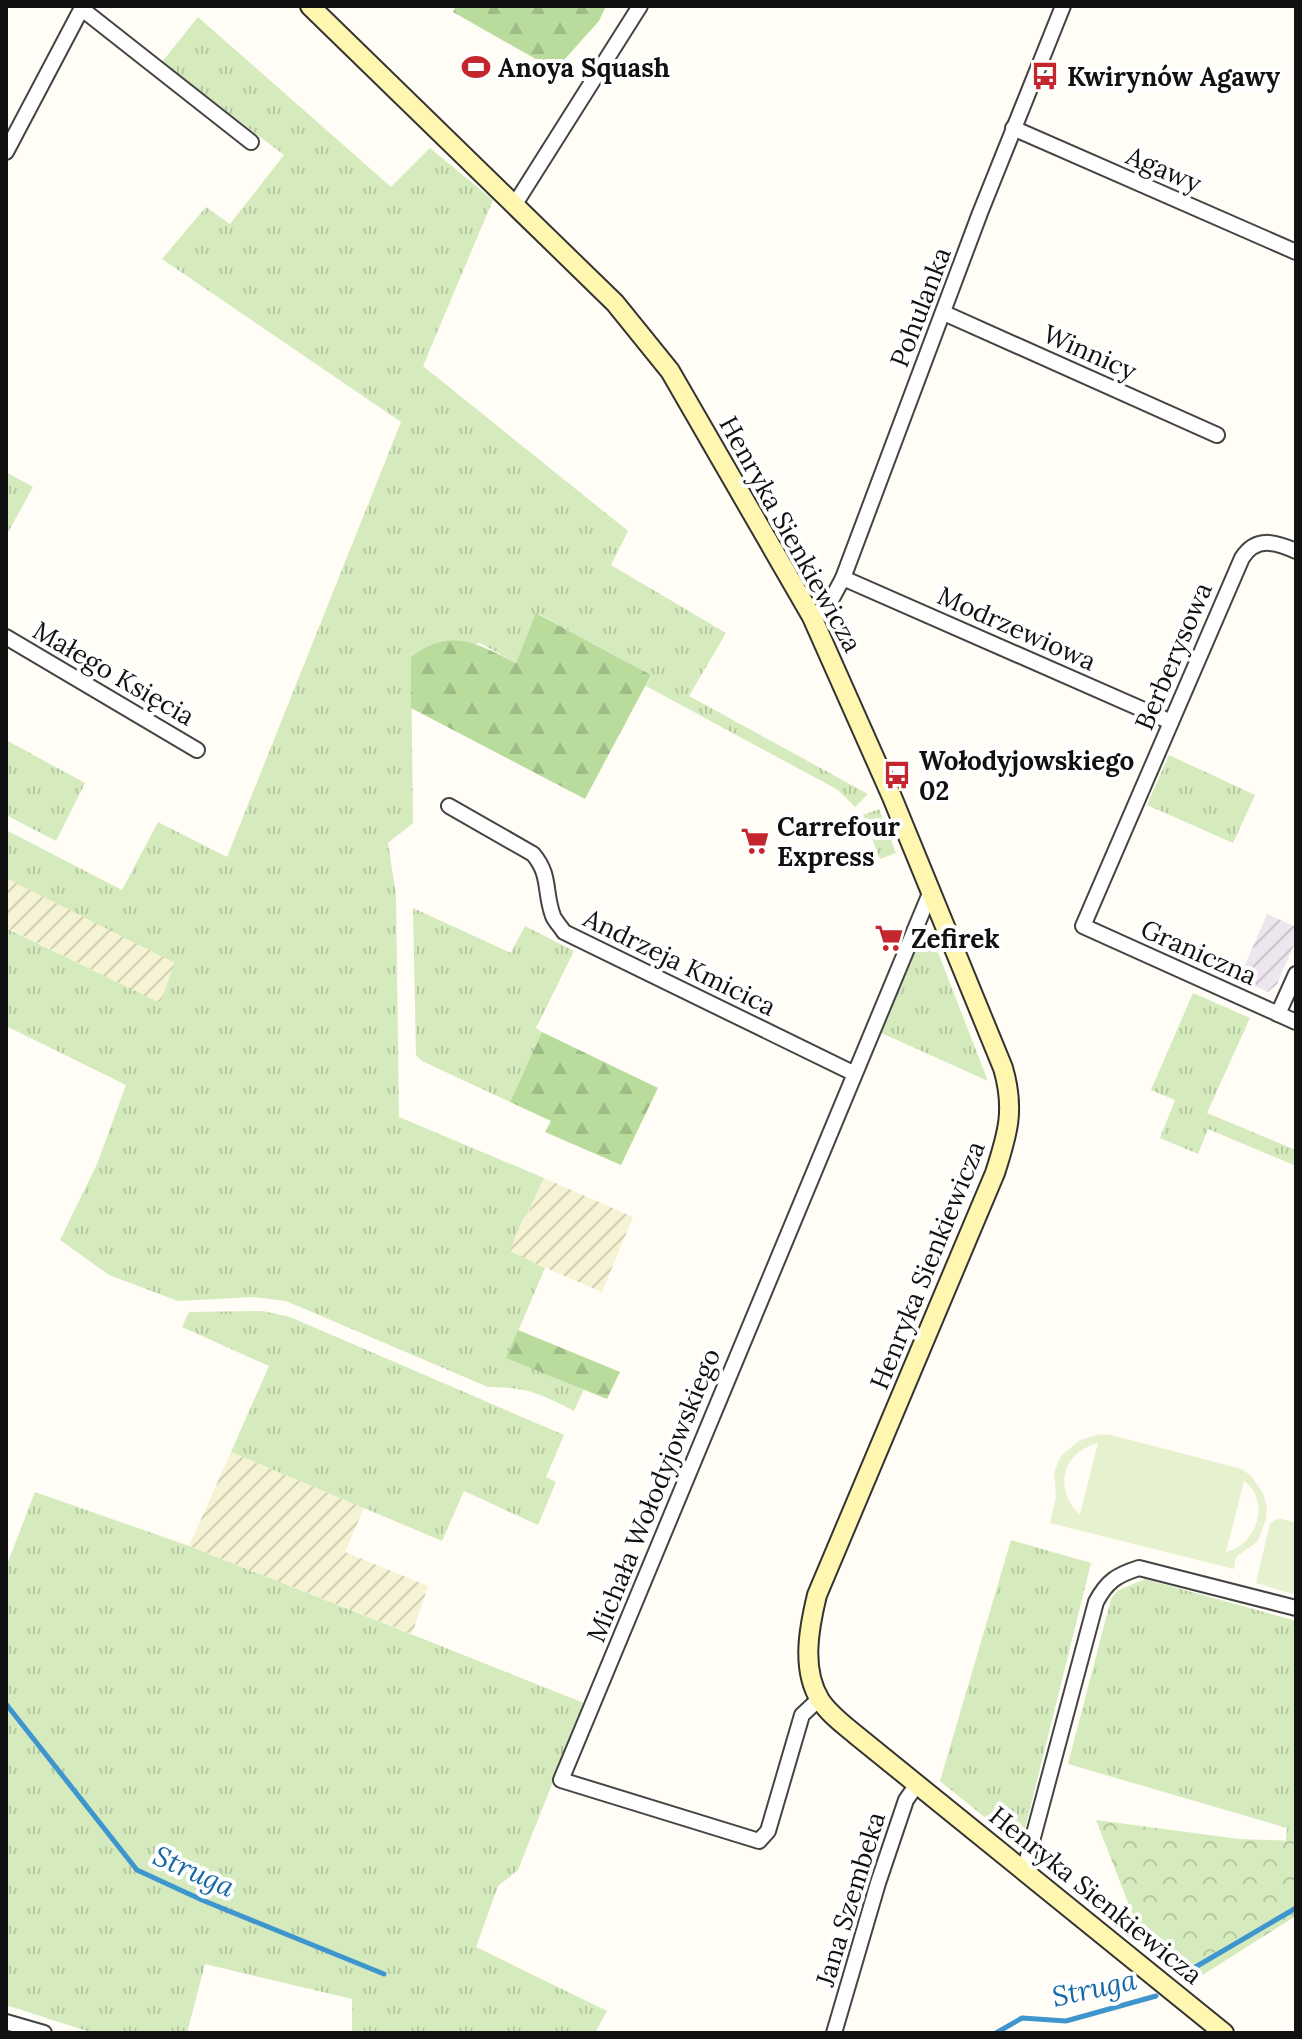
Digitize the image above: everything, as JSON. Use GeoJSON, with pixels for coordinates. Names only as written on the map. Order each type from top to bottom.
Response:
{"type":"FeatureCollection","features":[{"type":"Feature","properties":{"kind":"street","name":"Henryka Sienkiewicza"},"geometry":{"type":"LineString","coordinates":[[310,6],[615,303],[670,371],[812,617],[892,797],[1010,1091],[1011,1115],[995,1173],[817,1595],[807,1636],[812,1676],[819,1699],[846,1726],[1224,2033]]}},
{"type":"Feature","properties":{"kind":"street"},"geometry":{"type":"LineString","coordinates":[[515,204],[640,6]]}},
{"type":"Feature","properties":{"kind":"street","name":"Pohulanka"},"geometry":{"type":"LineString","coordinates":[[812,617],[829,604],[843,578],[1013,128],[1063,6]]}},
{"type":"Feature","properties":{"kind":"street"},"geometry":{"type":"LineString","coordinates":[[6,152],[82,7],[251,142]]}},
{"type":"Feature","properties":{"kind":"street","name":"Agawy"},"geometry":{"type":"LineString","coordinates":[[1013,128],[1296,252]]}},
{"type":"Feature","properties":{"kind":"street","name":"Winnicy"},"geometry":{"type":"LineString","coordinates":[[944,313],[1217,435]]}},
{"type":"Feature","properties":{"kind":"street","name":"Berberysowa"},"geometry":{"type":"LineString","coordinates":[[1083,926],[1247,549],[1258,543],[1277,543],[1296,551]]}},
{"type":"Feature","properties":{"kind":"street","name":"Modrzewiowa"},"geometry":{"type":"LineString","coordinates":[[843,578],[1171,722]]}},
{"type":"Feature","properties":{"kind":"street","name":"Małego Księcia"},"geometry":{"type":"LineString","coordinates":[[6,637],[197,750]]}},
{"type":"Feature","properties":{"kind":"street","name":"Andrzeja Kmicica"},"geometry":{"type":"LineString","coordinates":[[449,806],[533,854],[542,865],[548,881],[553,917],[564,932],[853,1073]]}},
{"type":"Feature","properties":{"kind":"street","name":"Michała Wołodyjowskiego"},"geometry":{"type":"LineString","coordinates":[[819,1699],[802,1715],[768,1831],[759,1841],[561,1780],[931,891]]}},
{"type":"Feature","properties":{"kind":"street","name":"Graniczna"},"geometry":{"type":"LineString","coordinates":[[1083,926],[1296,1022]]}},
{"type":"Feature","properties":{"kind":"street"},"geometry":{"type":"LineString","coordinates":[[1278,1014],[1296,974]]}},
{"type":"Feature","properties":{"kind":"street"},"geometry":{"type":"LineString","coordinates":[[1024,1871],[1096,1602],[1106,1584],[1116,1575],[1139,1568],[1296,1608]]}},
{"type":"Feature","properties":{"kind":"street","name":"Jana Szembeka"},"geometry":{"type":"LineString","coordinates":[[834,2033],[878,1883],[906,1800],[918,1783]]}},
{"type":"Feature","properties":{"kind":"street"},"geometry":{"type":"LineString","coordinates":[[6,2022],[44,2033]]}},
{"type":"Feature","properties":{"kind":"shaded area"},"geometry":{"type":"Polygon","coordinates":[[[6,878],[176,963],[160,1004],[6,927],[6,878]]]}},
{"type":"Feature","properties":{"kind":"shaded area"},"geometry":{"type":"Polygon","coordinates":[[[1267,914],[1296,927],[1296,940],[1277,984],[1268,992],[1239,979],[1267,914]]]}},
{"type":"Feature","properties":{"kind":"shaded area"},"geometry":{"type":"Polygon","coordinates":[[[544,1178],[633,1217],[602,1292],[509,1252],[544,1178]]]}},
{"type":"Feature","properties":{"kind":"shaded area"},"geometry":{"type":"Polygon","coordinates":[[[231,1452],[364,1508],[345,1552],[428,1586],[412,1634],[189,1546],[231,1452]]]}},
{"type":"Feature","properties":{"kind":"green space"},"geometry":{"type":"Polygon","coordinates":[[[456,6],[606,6],[599,21],[555,70],[453,12],[456,6]]]}},
{"type":"Feature","properties":{"kind":"green space"},"geometry":{"type":"Polygon","coordinates":[[[198,17],[391,187],[430,148],[493,200],[423,366],[628,531],[611,565],[726,633],[689,696],[868,794],[855,807],[838,790],[646,686],[651,675],[537,613],[516,663],[480,643],[411,657],[413,823],[388,843],[396,895],[399,1117],[544,1178],[510,1251],[545,1268],[507,1357],[584,1389],[574,1411],[533,1393],[488,1387],[286,1301],[254,1297],[178,1301],[109,1275],[60,1240],[97,1164],[126,1085],[6,1026],[6,928],[160,1003],[175,963],[6,878],[6,830],[122,890],[158,822],[227,857],[401,422],[162,259],[206,207],[230,224],[284,155],[162,62],[198,17]]]}},
{"type":"Feature","properties":{"kind":"green space"},"geometry":{"type":"Polygon","coordinates":[[[6,472],[33,487],[6,536],[6,472]]]}},
{"type":"Feature","properties":{"kind":"green space"},"geometry":{"type":"Polygon","coordinates":[[[536,613],[651,675],[585,799],[411,708],[411,657],[438,642],[451,640],[476,644],[516,663],[536,613]]]}},
{"type":"Feature","properties":{"kind":"green space"},"geometry":{"type":"Polygon","coordinates":[[[6,740],[85,783],[56,841],[6,815],[6,740]]]}},
{"type":"Feature","properties":{"kind":"green space"},"geometry":{"type":"Polygon","coordinates":[[[1169,755],[1255,795],[1233,843],[1147,805],[1169,755]]]}},
{"type":"Feature","properties":{"kind":"green space"},"geometry":{"type":"Polygon","coordinates":[[[879,809],[896,853],[880,859],[863,815],[879,809]]]}},
{"type":"Feature","properties":{"kind":"green space"},"geometry":{"type":"Polygon","coordinates":[[[413,908],[511,953],[525,926],[574,951],[536,1028],[542,1032],[510,1102],[422,1061],[416,1055],[413,908]]]}},
{"type":"Feature","properties":{"kind":"green space"},"geometry":{"type":"Polygon","coordinates":[[[927,924],[988,1081],[879,1032],[922,926],[927,924]]]}},
{"type":"Feature","properties":{"kind":"green space"},"geometry":{"type":"Polygon","coordinates":[[[1193,993],[1250,1018],[1207,1113],[1296,1150],[1296,1166],[1208,1129],[1198,1154],[1160,1138],[1175,1100],[1151,1090],[1193,993]]]}},
{"type":"Feature","properties":{"kind":"green space"},"geometry":{"type":"Polygon","coordinates":[[[542,1032],[658,1088],[621,1165],[545,1132],[551,1121],[510,1102],[542,1032]]]}},
{"type":"Feature","properties":{"kind":"green space"},"geometry":{"type":"Polygon","coordinates":[[[263,1311],[290,1317],[564,1435],[546,1477],[556,1482],[538,1525],[464,1491],[442,1541],[231,1452],[269,1366],[182,1327],[189,1312],[263,1311]]]}},
{"type":"Feature","properties":{"kind":"green space"},"geometry":{"type":"Polygon","coordinates":[[[518,1330],[620,1372],[607,1399],[506,1358],[518,1330]]]}},
{"type":"Feature","properties":{"kind":"green space"},"geometry":{"type":"Polygon","coordinates":[[[1100,1434],[1111,1435],[1242,1469],[1263,1493],[1267,1507],[1266,1520],[1257,1542],[1236,1557],[1234,1569],[1050,1523],[1056,1497],[1054,1472],[1061,1456],[1080,1440],[1100,1434]],[[1098,1443],[1077,1454],[1066,1472],[1066,1493],[1079,1514],[1080,1514],[1098,1443]],[[1244,1481],[1226,1552],[1246,1540],[1257,1521],[1257,1499],[1244,1481]]]}},
{"type":"Feature","properties":{"kind":"green space"},"geometry":{"type":"Polygon","coordinates":[[[35,1492],[189,1546],[584,1703],[518,1870],[498,1886],[476,1947],[607,2011],[595,2033],[352,2033],[352,1999],[205,1964],[187,2033],[93,2033],[6,2005],[6,1567],[35,1492]]]}},
{"type":"Feature","properties":{"kind":"green space"},"geometry":{"type":"Polygon","coordinates":[[[1279,1518],[1296,1523],[1296,1595],[1256,1583],[1270,1523],[1279,1518]]]}},
{"type":"Feature","properties":{"kind":"green space"},"geometry":{"type":"Polygon","coordinates":[[[1011,1540],[1091,1563],[1024,1833],[1009,1837],[940,1781],[1011,1540]]]}},
{"type":"Feature","properties":{"kind":"green space"},"geometry":{"type":"Polygon","coordinates":[[[1145,1579],[1296,1621],[1296,1841],[1286,1841],[1287,1828],[1068,1764],[1111,1599],[1117,1591],[1145,1579]]]}},
{"type":"Feature","properties":{"kind":"green space"},"geometry":{"type":"Polygon","coordinates":[[[1096,1820],[1239,1839],[1296,1841],[1296,1916],[1188,1984],[1138,1939],[1141,1936],[1096,1820]]]}},
{"type":"Feature","properties":{"kind":"waterway","name":"Struga"},"geometry":{"type":"LineString","coordinates":[[6,1704],[137,1870],[202,1900],[384,1974]]}},
{"type":"Feature","properties":{"kind":"waterway","name":"Struga"},"geometry":{"type":"LineString","coordinates":[[1187,1972],[1296,1908]]}},
{"type":"Feature","properties":{"kind":"waterway","name":"Struga"},"geometry":{"type":"LineString","coordinates":[[996,2033],[1022,2018],[1066,2021],[1156,1996]]}},
{"type":"Feature","properties":{"kind":"place","name":"Anoya Squash"},"geometry":{"type":"Point","coordinates":[476,67]}},
{"type":"Feature","properties":{"kind":"place","name":"Kwirynów Agawy"},"geometry":{"type":"Point","coordinates":[1045,76]}},
{"type":"Feature","properties":{"kind":"place","name":"Wołodyjowskiego 02"},"geometry":{"type":"Point","coordinates":[897,775]}},
{"type":"Feature","properties":{"kind":"place","name":"Carrefour Express"},"geometry":{"type":"Point","coordinates":[755,841]}},
{"type":"Feature","properties":{"kind":"place","name":"Zefirek"},"geometry":{"type":"Point","coordinates":[889,938]}}]}
